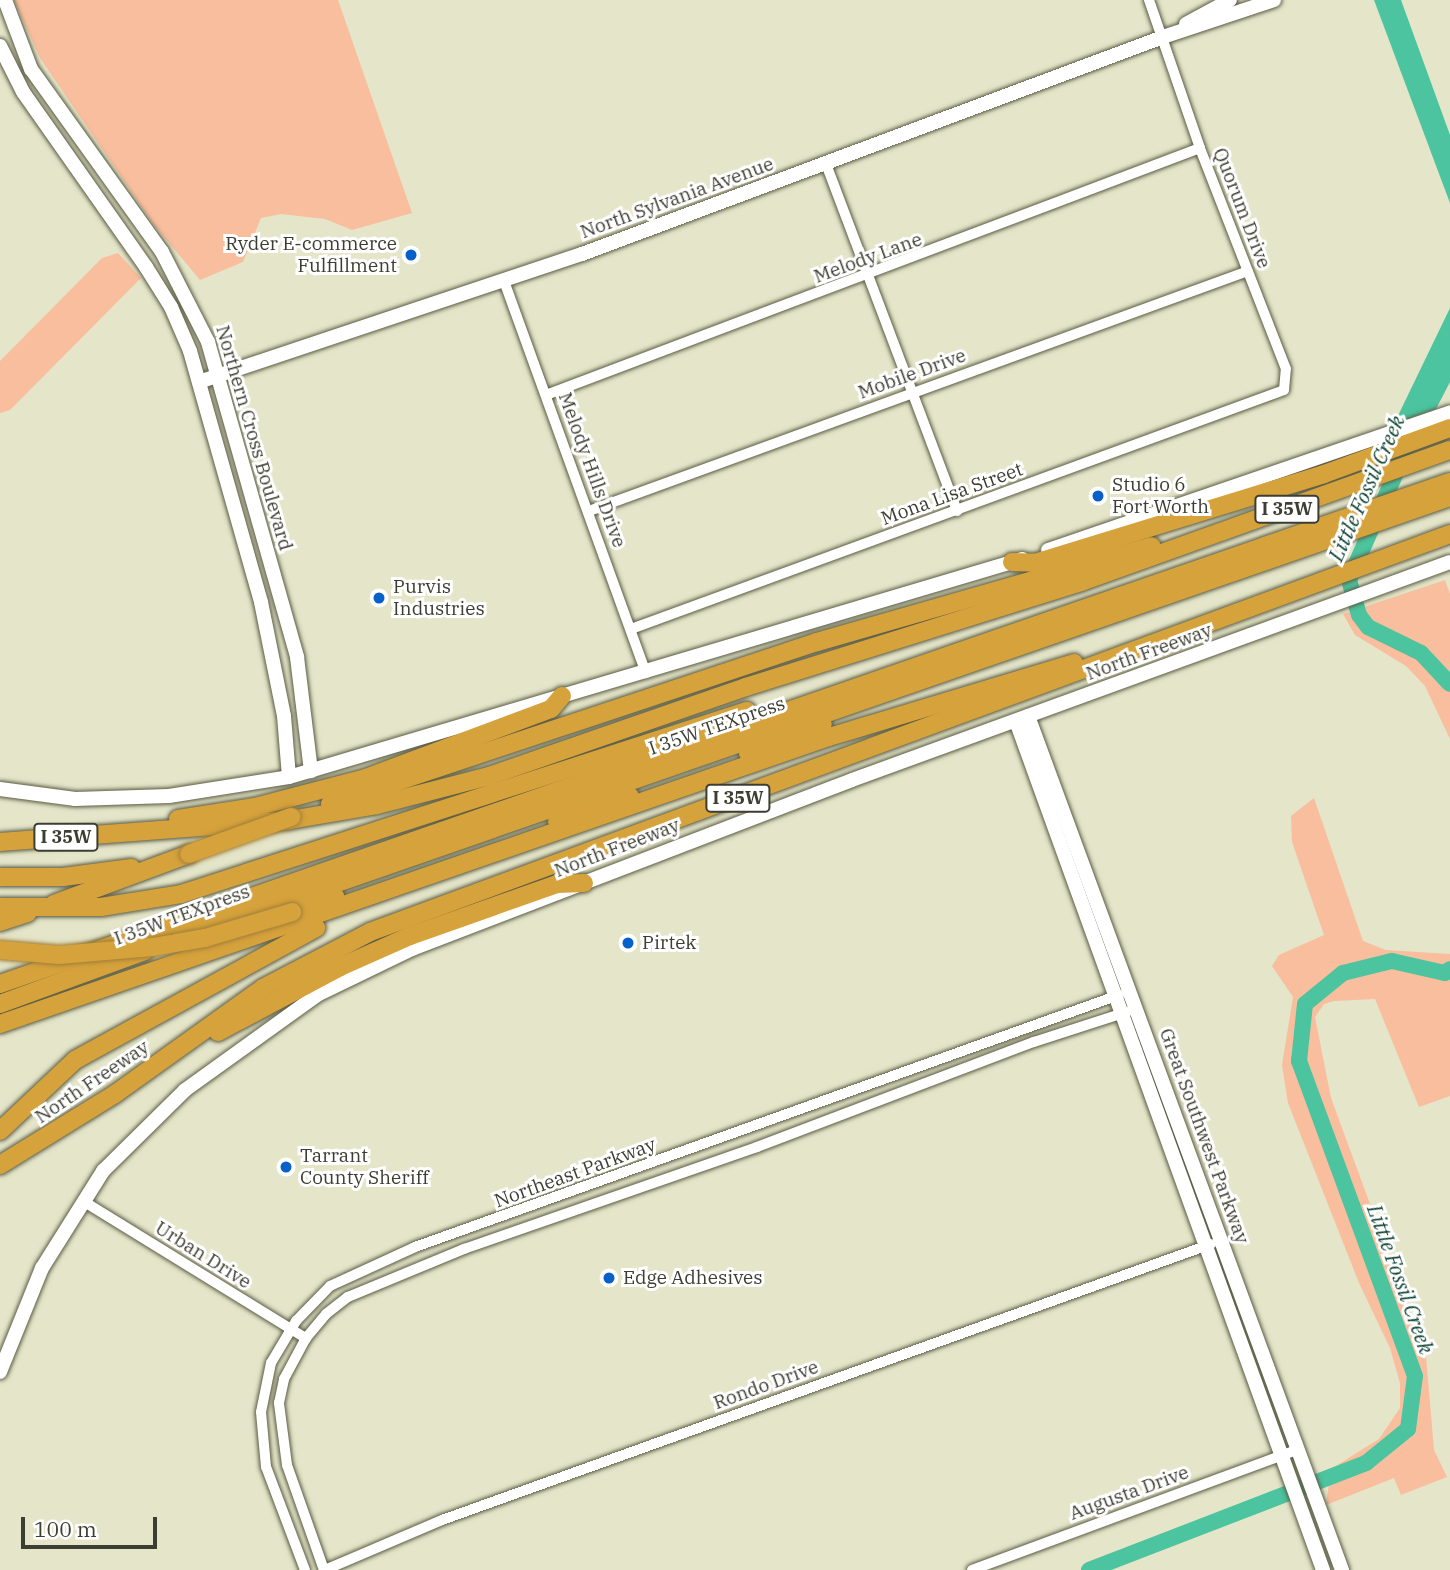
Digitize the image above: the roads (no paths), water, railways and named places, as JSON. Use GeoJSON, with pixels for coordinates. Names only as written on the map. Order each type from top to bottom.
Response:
{"type":"FeatureCollection","features":[{"type":"Feature","properties":{"kind":"highway"},"geometry":{"type":"LineString","coordinates":[[1013,562],[1035,563],[1360,461],[1446,430]]}},
{"type":"Feature","properties":{"kind":"highway","name":"I 35W"},"geometry":{"type":"LineString","coordinates":[[0,842],[290,820],[377,805],[476,780],[1209,537],[1443,452]]}},
{"type":"Feature","properties":{"kind":"highway","name":"I 35W TEXpress"},"geometry":{"type":"LineString","coordinates":[[0,984],[847,688],[1450,482]]}},
{"type":"Feature","properties":{"kind":"highway","name":"I 35W TEXpress"},"geometry":{"type":"LineString","coordinates":[[0,1004],[546,808],[1450,497]]}},
{"type":"Feature","properties":{"kind":"highway","name":"North Freeway"},"geometry":{"type":"LineString","coordinates":[[0,1165],[29,1150],[263,988],[370,932],[1450,534]]}},
{"type":"Feature","properties":{"kind":"highway"},"geometry":{"type":"LineString","coordinates":[[0,922],[504,744],[981,593],[1189,536],[1209,537]]}},
{"type":"Feature","properties":{"kind":"highway"},"geometry":{"type":"LineString","coordinates":[[1,1023],[829,737],[1071,664],[1293,585],[1312,587]]}},
{"type":"Feature","properties":{"kind":"highway"},"geometry":{"type":"LineString","coordinates":[[0,950],[60,955],[153,947],[205,939],[292,912],[707,769],[1020,652],[1031,642]]}},
{"type":"Feature","properties":{"kind":"highway"},"geometry":{"type":"LineString","coordinates":[[0,907],[63,909],[156,899],[405,825],[701,724],[819,690],[847,688]]}},
{"type":"Feature","properties":{"kind":"highway"},"geometry":{"type":"LineString","coordinates":[[132,833],[157,821],[256,807],[366,778],[551,709],[562,696]]}},
{"type":"Feature","properties":{"kind":"highway"},"geometry":{"type":"LineString","coordinates":[[0,1131],[44,1085],[110,1038],[303,933],[498,860],[516,847]]}},
{"type":"Feature","properties":{"kind":"highway"},"geometry":{"type":"LineString","coordinates":[[0,877],[64,877],[188,854]]}},
{"type":"Feature","properties":{"kind":"highway"},"geometry":{"type":"LineString","coordinates":[[185,1044],[206,1039],[340,967],[410,936],[557,884],[584,883]]}},
{"type":"Feature","properties":{"kind":"street","name":"Quorum Drive"},"geometry":{"type":"LineString","coordinates":[[1149,0],[1200,148],[1286,369],[1284,390]]}},
{"type":"Feature","properties":{"kind":"street","name":"North Sylvania Avenue"},"geometry":{"type":"LineString","coordinates":[[1163,37],[1230,0]]}},
{"type":"Feature","properties":{"kind":"street","name":"North Sylvania Avenue"},"geometry":{"type":"LineString","coordinates":[[199,382],[504,281],[1163,37],[1274,0]]}},
{"type":"Feature","properties":{"kind":"street","name":"Northern Cross Boulevard"},"geometry":{"type":"LineString","coordinates":[[5,11],[31,69],[169,264],[190,299],[218,375],[297,657],[311,771]]}},
{"type":"Feature","properties":{"kind":"street","name":"Northern Cross Boulevard"},"geometry":{"type":"LineString","coordinates":[[0,46],[23,92],[171,307],[199,382],[248,557],[279,685],[289,777]]}},
{"type":"Feature","properties":{"kind":"street","name":"Melody Lane"},"geometry":{"type":"LineString","coordinates":[[546,395],[869,277],[1200,148]]}},
{"type":"Feature","properties":{"kind":"street"},"geometry":{"type":"LineString","coordinates":[[826,163],[957,511]]}},
{"type":"Feature","properties":{"kind":"street","name":"Mobile Drive"},"geometry":{"type":"LineString","coordinates":[[589,511],[1248,271]]}},
{"type":"Feature","properties":{"kind":"street","name":"Melody Hills Drive"},"geometry":{"type":"LineString","coordinates":[[504,281],[646,673]]}},
{"type":"Feature","properties":{"kind":"street","name":"Mona Lisa Street"},"geometry":{"type":"LineString","coordinates":[[631,629],[1284,390]]}},
{"type":"Feature","properties":{"kind":"street"},"geometry":{"type":"LineString","coordinates":[[0,789],[75,799],[169,796],[289,777],[1013,562],[1450,412]]}},
{"type":"Feature","properties":{"kind":"street"},"geometry":{"type":"LineString","coordinates":[[248,557],[268,553]]}},
{"type":"Feature","properties":{"kind":"street","name":"North Freeway"},"geometry":{"type":"LineString","coordinates":[[0,1372],[42,1268],[103,1171],[156,1115],[300,1006],[375,964],[1022,719],[1450,562]]}},
{"type":"Feature","properties":{"kind":"street","name":"Great Southwest Parkway"},"geometry":{"type":"LineString","coordinates":[[1022,719],[1129,1012],[1222,1240],[1342,1570]]}},
{"type":"Feature","properties":{"kind":"street","name":"Northeast Parkway"},"geometry":{"type":"LineString","coordinates":[[305,1570],[266,1467],[261,1438],[271,1363],[310,1305],[342,1278],[957,1051],[1122,993]]}},
{"type":"Feature","properties":{"kind":"street","name":"Great Southwest Parkway"},"geometry":{"type":"LineString","coordinates":[[1129,1012],[1206,1247],[1323,1570]]}},
{"type":"Feature","properties":{"kind":"street","name":"Northeast Parkway"},"geometry":{"type":"LineString","coordinates":[[324,1570],[287,1465],[279,1423],[284,1379],[306,1338],[326,1314],[367,1287],[964,1069],[1129,1012]]}},
{"type":"Feature","properties":{"kind":"street"},"geometry":{"type":"LineString","coordinates":[[957,1051],[964,1069]]}},
{"type":"Feature","properties":{"kind":"street"},"geometry":{"type":"LineString","coordinates":[[658,1162],[664,1180]]}},
{"type":"Feature","properties":{"kind":"street","name":"Urban Drive"},"geometry":{"type":"LineString","coordinates":[[83,1201],[306,1338]]}},
{"type":"Feature","properties":{"kind":"street"},"geometry":{"type":"LineString","coordinates":[[490,1223],[498,1240]]}},
{"type":"Feature","properties":{"kind":"street","name":"Rondo Drive"},"geometry":{"type":"LineString","coordinates":[[324,1570],[442,1520],[1222,1240]]}},
{"type":"Feature","properties":{"kind":"street","name":"Augusta Drive"},"geometry":{"type":"LineString","coordinates":[[972,1570],[1299,1454]]}},
{"type":"Feature","properties":{"kind":"waterway","name":"Little Fossil Creek"},"geometry":{"type":"LineString","coordinates":[[1413,434],[1349,580],[1359,615],[1368,627],[1421,653],[1450,684]]}},
{"type":"Feature","properties":{"kind":"waterway","name":"Little Fossil Creek"},"geometry":{"type":"LineString","coordinates":[[1089,1570],[1366,1463],[1408,1429],[1415,1376],[1299,1061],[1305,1004],[1343,973],[1392,961],[1445,973],[1450,969]]}},
{"type":"Feature","properties":{"kind":"place","name":"Ryder E-commerce Fulfillment"},"geometry":{"type":"Point","coordinates":[411,255]}},
{"type":"Feature","properties":{"kind":"place","name":"Studio 6 Fort Worth"},"geometry":{"type":"Point","coordinates":[1098,496]}},
{"type":"Feature","properties":{"kind":"place","name":"Purvis Industries"},"geometry":{"type":"Point","coordinates":[379,598]}},
{"type":"Feature","properties":{"kind":"place","name":"Pirtek"},"geometry":{"type":"Point","coordinates":[628,943]}},
{"type":"Feature","properties":{"kind":"place","name":"Tarrant County Sheriff"},"geometry":{"type":"Point","coordinates":[286,1167]}},
{"type":"Feature","properties":{"kind":"place","name":"Edge Adhesives"},"geometry":{"type":"Point","coordinates":[609,1278]}}]}
